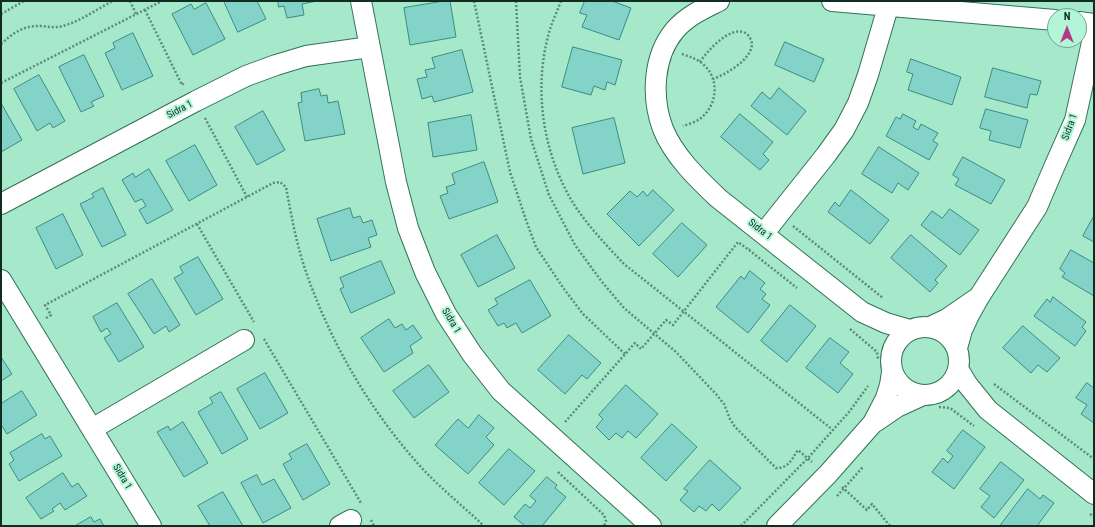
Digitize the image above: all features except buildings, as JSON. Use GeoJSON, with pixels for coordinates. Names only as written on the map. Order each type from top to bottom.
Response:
{"type":"FeatureCollection","features":[{"type":"Feature","properties":{"kind":"street","name":"Sidra 1"},"geometry":{"type":"LineString","coordinates":[[361,1],[396,182],[408,228],[425,272],[446,314],[472,354],[501,391],[652,526]]}},
{"type":"Feature","properties":{"kind":"street","name":"Sidra 1"},"geometry":{"type":"LineString","coordinates":[[719,1],[696,12],[676,30],[664,47],[655,80],[656,108],[663,130],[680,158],[697,179],[718,198],[862,312]]}},
{"type":"Feature","properties":{"kind":"street"},"geometry":{"type":"LineString","coordinates":[[832,1],[1047,19]]}},
{"type":"Feature","properties":{"kind":"street"},"geometry":{"type":"LineString","coordinates":[[764,233],[844,130],[858,103],[868,75],[888,6]]}},
{"type":"Feature","properties":{"kind":"street","name":"Sidra 1"},"geometry":{"type":"LineString","coordinates":[[957,348],[962,330],[979,297],[1037,207],[1074,120],[1094,33]]}},
{"type":"Feature","properties":{"kind":"street","name":"Sidra 1"},"geometry":{"type":"LineString","coordinates":[[1,204],[246,76],[306,56],[370,47]]}},
{"type":"Feature","properties":{"kind":"street","name":"Sidra 1"},"geometry":{"type":"LineString","coordinates":[[1,280],[151,526]]}},
{"type":"Feature","properties":{"kind":"street"},"geometry":{"type":"LineString","coordinates":[[930,327],[947,319],[979,297]]}},
{"type":"Feature","properties":{"kind":"street"},"geometry":{"type":"LineString","coordinates":[[862,312],[886,323],[910,330]]}},
{"type":"Feature","properties":{"kind":"street"},"geometry":{"type":"LineString","coordinates":[[862,312],[890,360],[896,381],[904,388],[913,393],[988,410]]}},
{"type":"Feature","properties":{"kind":"street"},"geometry":{"type":"LineString","coordinates":[[777,526],[828,474],[874,423],[897,408],[934,398],[949,386],[955,378],[959,362],[957,348],[950,338],[941,331],[930,327],[920,327],[910,330],[901,336],[894,345],[890,360],[890,385],[886,398],[874,423]]}},
{"type":"Feature","properties":{"kind":"street"},"geometry":{"type":"LineString","coordinates":[[92,429],[254,334]]}},
{"type":"Feature","properties":{"kind":"street"},"geometry":{"type":"LineString","coordinates":[[958,369],[967,384],[988,410],[1091,503]]}},
{"type":"Feature","properties":{"kind":"path"},"geometry":{"type":"LineString","coordinates":[[1,14],[24,1]]}},
{"type":"Feature","properties":{"kind":"path"},"geometry":{"type":"LineString","coordinates":[[1,44],[7,38],[20,30],[35,26],[61,27],[72,23],[113,1]]}},
{"type":"Feature","properties":{"kind":"path"},"geometry":{"type":"LineString","coordinates":[[130,1],[136,14]]}},
{"type":"Feature","properties":{"kind":"path"},"geometry":{"type":"LineString","coordinates":[[1,83],[162,1]]}},
{"type":"Feature","properties":{"kind":"path"},"geometry":{"type":"LineString","coordinates":[[474,1],[510,172],[536,247],[583,314],[625,354]]}},
{"type":"Feature","properties":{"kind":"path"},"geometry":{"type":"LineString","coordinates":[[516,1],[520,77],[531,139],[549,195],[575,245],[602,282],[624,308],[676,352],[716,394],[724,404],[735,427],[776,468],[783,468],[789,464],[798,450],[828,474],[867,510],[872,504],[890,526]]}},
{"type":"Feature","properties":{"kind":"path"},"geometry":{"type":"LineString","coordinates":[[561,1],[551,27],[543,63],[541,100],[546,136],[557,172],[575,205],[598,236],[624,264],[833,430]]}},
{"type":"Feature","properties":{"kind":"path"},"geometry":{"type":"LineString","coordinates":[[700,62],[713,45],[722,38],[738,31],[744,32],[749,36],[752,40],[752,46],[742,61],[724,75],[713,78]]}},
{"type":"Feature","properties":{"kind":"path"},"geometry":{"type":"LineString","coordinates":[[663,130],[699,120],[712,106],[715,88],[713,78],[705,66],[693,58],[664,47]]}},
{"type":"Feature","properties":{"kind":"path"},"geometry":{"type":"LineString","coordinates":[[31,328],[51,315],[45,305],[273,183],[280,182],[286,187],[295,232],[305,269],[333,340],[352,374],[397,438],[421,467],[484,526]]}},
{"type":"Feature","properties":{"kind":"path"},"geometry":{"type":"LineString","coordinates":[[779,214],[886,301]]}},
{"type":"Feature","properties":{"kind":"path"},"geometry":{"type":"LineString","coordinates":[[197,224],[254,334],[355,517],[374,526]]}},
{"type":"Feature","properties":{"kind":"path"},"geometry":{"type":"LineString","coordinates":[[748,250],[764,233]]}},
{"type":"Feature","properties":{"kind":"path"},"geometry":{"type":"LineString","coordinates":[[555,439],[568,425],[565,422],[635,343],[641,349],[666,320],[673,325],[738,242],[802,292]]}},
{"type":"Feature","properties":{"kind":"path"},"geometry":{"type":"LineString","coordinates":[[845,325],[877,352],[880,367],[890,360]]}},
{"type":"Feature","properties":{"kind":"path"},"geometry":{"type":"LineString","coordinates":[[990,380],[1094,459]]}},
{"type":"Feature","properties":{"kind":"path"},"geometry":{"type":"LineString","coordinates":[[741,526],[808,458],[849,412],[870,382]]}},
{"type":"Feature","properties":{"kind":"path"},"geometry":{"type":"LineString","coordinates":[[934,398],[980,430]]}},
{"type":"Feature","properties":{"kind":"path"},"geometry":{"type":"LineString","coordinates":[[833,500],[864,466]]}},
{"type":"Feature","properties":{"kind":"path"},"geometry":{"type":"LineString","coordinates":[[1091,503],[1094,517]]}}]}
